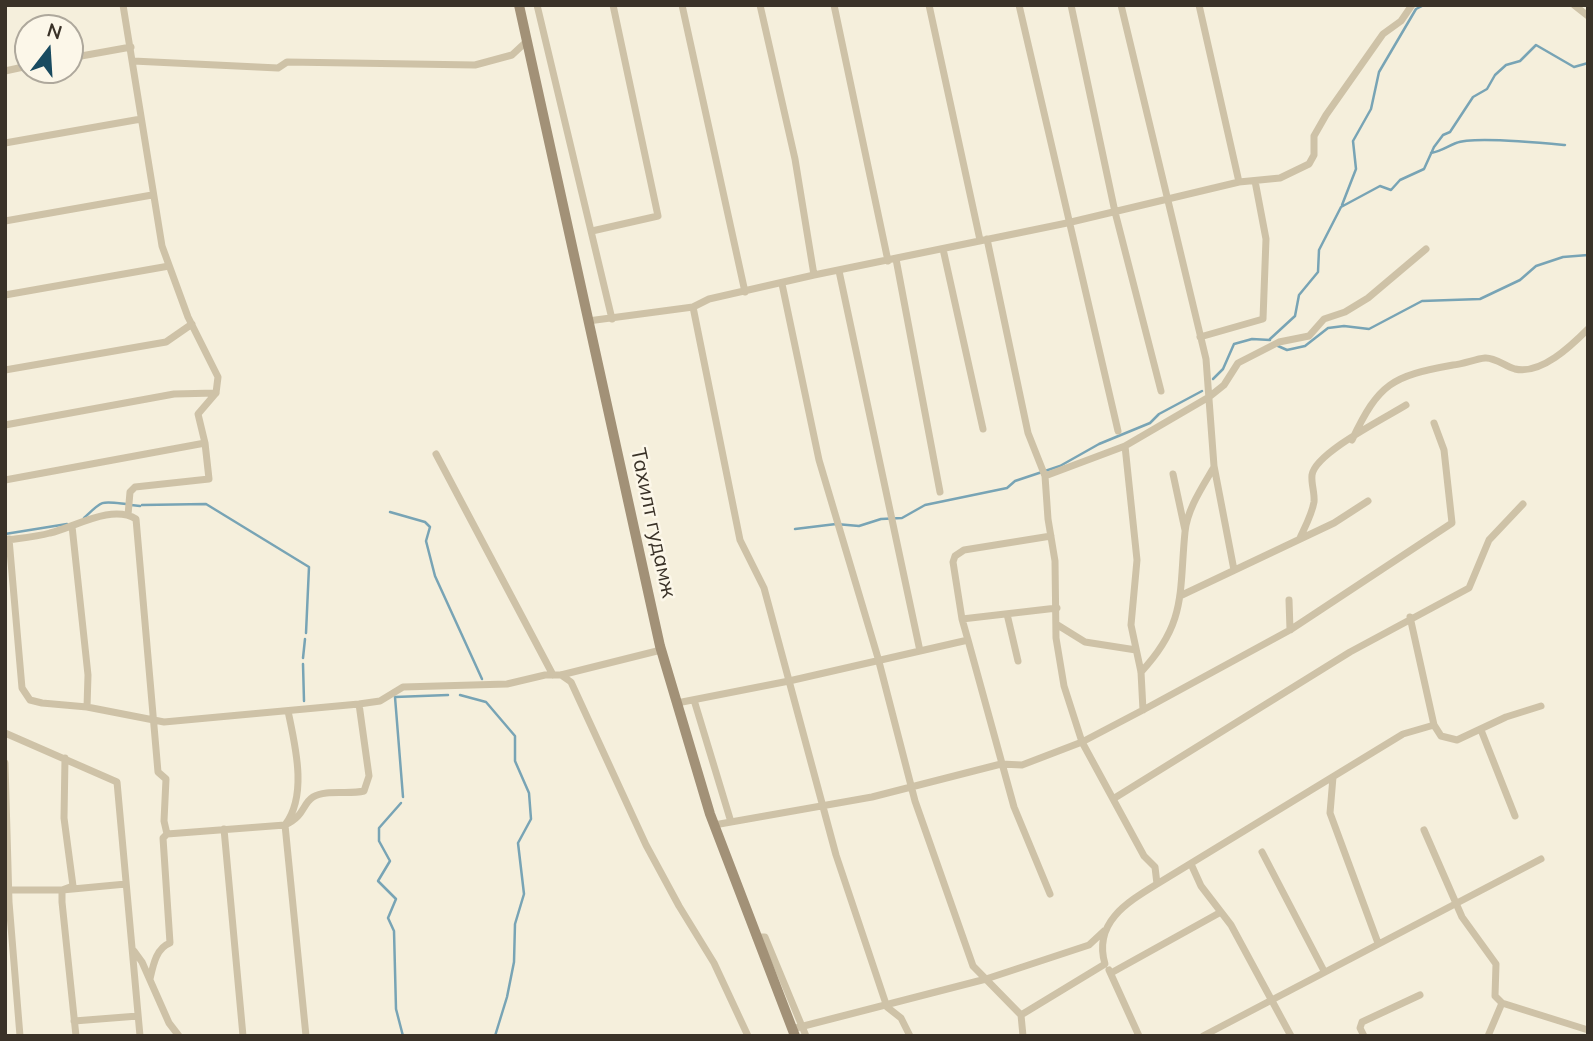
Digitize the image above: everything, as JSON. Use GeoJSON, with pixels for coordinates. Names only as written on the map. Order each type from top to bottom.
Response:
{"type":"FeatureCollection","features":[{"type":"Feature","properties":{"kind":"main road","name":"Тахилт гудамж"},"geometry":{"type":"LineString","coordinates":[[519,5],[661,650],[714,825],[796,1031]]}},
{"type":"Feature","properties":{"kind":"street"},"geometry":{"type":"LineString","coordinates":[[123,5],[162,246],[192,324],[218,377],[216,393],[198,414],[209,479],[135,487],[130,492],[128,516]]}},
{"type":"Feature","properties":{"kind":"street"},"geometry":{"type":"LineString","coordinates":[[537,5],[612,319]]}},
{"type":"Feature","properties":{"kind":"street"},"geometry":{"type":"LineString","coordinates":[[592,231],[658,216],[613,5]]}},
{"type":"Feature","properties":{"kind":"street"},"geometry":{"type":"LineString","coordinates":[[682,5],[745,292]]}},
{"type":"Feature","properties":{"kind":"street"},"geometry":{"type":"LineString","coordinates":[[760,5],[795,159],[814,275]]}},
{"type":"Feature","properties":{"kind":"street"},"geometry":{"type":"LineString","coordinates":[[834,5],[892,260],[940,492]]}},
{"type":"Feature","properties":{"kind":"street"},"geometry":{"type":"LineString","coordinates":[[929,5],[1028,433],[1045,476],[1057,608],[1056,624],[1064,686],[1082,742],[1144,856],[1154,867],[1157,884]]}},
{"type":"Feature","properties":{"kind":"street"},"geometry":{"type":"LineString","coordinates":[[1019,5],[1118,431]]}},
{"type":"Feature","properties":{"kind":"street"},"geometry":{"type":"LineString","coordinates":[[1071,5],[1115,212],[1161,391]]}},
{"type":"Feature","properties":{"kind":"street"},"geometry":{"type":"LineString","coordinates":[[1122,5],[1209,379],[1214,466],[1234,570]]}},
{"type":"Feature","properties":{"kind":"street"},"geometry":{"type":"LineString","coordinates":[[1199,5],[1239,182]]}},
{"type":"Feature","properties":{"kind":"street"},"geometry":{"type":"LineString","coordinates":[[588,321],[692,307],[709,299],[814,275],[1068,223],[1239,182],[1280,178],[1310,164],[1314,155],[1314,136],[1326,115],[1383,34],[1401,21],[1412,5]]}},
{"type":"Feature","properties":{"kind":"street"},"geometry":{"type":"LineString","coordinates":[[1574,5],[1588,16]]}},
{"type":"Feature","properties":{"kind":"street"},"geometry":{"type":"LineString","coordinates":[[133,61],[278,68],[287,62],[475,65],[512,55],[527,41]]}},
{"type":"Feature","properties":{"kind":"street"},"geometry":{"type":"LineString","coordinates":[[84,55],[131,47]]}},
{"type":"Feature","properties":{"kind":"street"},"geometry":{"type":"LineString","coordinates":[[5,143],[141,119]]}},
{"type":"Feature","properties":{"kind":"street"},"geometry":{"type":"LineString","coordinates":[[1200,337],[1263,319],[1266,239],[1255,181]]}},
{"type":"Feature","properties":{"kind":"street"},"geometry":{"type":"LineString","coordinates":[[5,221],[152,195]]}},
{"type":"Feature","properties":{"kind":"street"},"geometry":{"type":"LineString","coordinates":[[943,248],[983,429]]}},
{"type":"Feature","properties":{"kind":"street"},"geometry":{"type":"LineString","coordinates":[[1045,476],[1125,446],[1209,397],[1224,385],[1238,363],[1279,342],[1309,336],[1324,319],[1345,312],[1368,298],[1426,249]]}},
{"type":"Feature","properties":{"kind":"street"},"geometry":{"type":"LineString","coordinates":[[5,295],[169,266]]}},
{"type":"Feature","properties":{"kind":"street"},"geometry":{"type":"LineString","coordinates":[[839,271],[920,651]]}},
{"type":"Feature","properties":{"kind":"street"},"geometry":{"type":"LineString","coordinates":[[782,284],[819,460],[878,658],[911,784],[973,965],[1021,1015],[1023,1036]]}},
{"type":"Feature","properties":{"kind":"street"},"geometry":{"type":"LineString","coordinates":[[692,307],[740,540],[764,587],[822,805],[887,1007],[901,1018],[910,1036]]}},
{"type":"Feature","properties":{"kind":"street"},"geometry":{"type":"LineString","coordinates":[[5,370],[166,342],[192,324]]}},
{"type":"Feature","properties":{"kind":"street"},"geometry":{"type":"LineString","coordinates":[[1352,440],[1368,406],[1388,384],[1420,372],[1487,357],[1517,370],[1543,364],[1573,344],[1588,329]]}},
{"type":"Feature","properties":{"kind":"street"},"geometry":{"type":"LineString","coordinates":[[5,425],[174,394],[216,393]]}},
{"type":"Feature","properties":{"kind":"street"},"geometry":{"type":"LineString","coordinates":[[1300,539],[1314,503],[1312,474],[1318,460],[1330,449],[1352,440],[1406,405]]}},
{"type":"Feature","properties":{"kind":"street"},"geometry":{"type":"LineString","coordinates":[[714,825],[872,797],[911,784],[1001,764],[1022,765],[1082,742],[1290,630],[1452,523],[1444,450],[1434,423]]}},
{"type":"Feature","properties":{"kind":"street"},"geometry":{"type":"LineString","coordinates":[[5,481],[205,443]]}},
{"type":"Feature","properties":{"kind":"street"},"geometry":{"type":"LineString","coordinates":[[1125,446],[1137,560],[1131,625],[1141,672],[1143,710]]}},
{"type":"Feature","properties":{"kind":"street"},"geometry":{"type":"LineString","coordinates":[[436,454],[557,675],[571,682],[646,845],[714,963],[748,1036]]}},
{"type":"Feature","properties":{"kind":"street"},"geometry":{"type":"LineString","coordinates":[[1185,531],[1198,495],[1214,466]]}},
{"type":"Feature","properties":{"kind":"street"},"geometry":{"type":"LineString","coordinates":[[1141,672],[1166,641],[1182,595],[1185,531],[1173,474]]}},
{"type":"Feature","properties":{"kind":"street"},"geometry":{"type":"LineString","coordinates":[[1182,595],[1334,523],[1368,501]]}},
{"type":"Feature","properties":{"kind":"street"},"geometry":{"type":"LineString","coordinates":[[1113,799],[1410,617],[1469,588],[1489,540],[1514,517],[1522,505]]}},
{"type":"Feature","properties":{"kind":"street"},"geometry":{"type":"LineString","coordinates":[[150,979],[158,953],[163,945],[170,943],[161,843],[167,834],[164,821],[166,779],[158,772],[153,717],[138,524],[133,517],[128,516],[100,517],[51,533],[7,540],[23,694],[42,703],[153,717],[164,722],[359,705],[380,701],[403,687],[507,684],[661,650]]}},
{"type":"Feature","properties":{"kind":"street"},"geometry":{"type":"LineString","coordinates":[[72,526],[88,675],[88,707]]}},
{"type":"Feature","properties":{"kind":"street"},"geometry":{"type":"LineString","coordinates":[[1050,894],[1014,807],[1001,764],[962,619],[953,562],[955,556],[964,550],[1051,537]]}},
{"type":"Feature","properties":{"kind":"street"},"geometry":{"type":"LineString","coordinates":[[1289,600],[1290,630]]}},
{"type":"Feature","properties":{"kind":"street"},"geometry":{"type":"LineString","coordinates":[[962,619],[1057,608]]}},
{"type":"Feature","properties":{"kind":"street"},"geometry":{"type":"LineString","coordinates":[[1007,614],[1018,661]]}},
{"type":"Feature","properties":{"kind":"street"},"geometry":{"type":"LineString","coordinates":[[1410,617],[1434,725],[1441,736],[1457,740],[1506,717],[1541,706]]}},
{"type":"Feature","properties":{"kind":"street"},"geometry":{"type":"LineString","coordinates":[[1056,624],[1084,642],[1136,650]]}},
{"type":"Feature","properties":{"kind":"street"},"geometry":{"type":"LineString","coordinates":[[677,703],[789,681],[878,658],[968,640]]}},
{"type":"Feature","properties":{"kind":"street"},"geometry":{"type":"LineString","coordinates":[[694,700],[732,822]]}},
{"type":"Feature","properties":{"kind":"street"},"geometry":{"type":"LineString","coordinates":[[167,834],[285,825],[300,817],[309,801],[317,795],[360,792],[367,787],[369,776],[359,705]]}},
{"type":"Feature","properties":{"kind":"street"},"geometry":{"type":"LineString","coordinates":[[288,711],[296,749],[297,793],[293,814],[285,825],[306,1036]]}},
{"type":"Feature","properties":{"kind":"street"},"geometry":{"type":"LineString","coordinates":[[796,1031],[986,979],[1089,945],[1104,932],[1121,906],[1403,734],[1434,725]]}},
{"type":"Feature","properties":{"kind":"street"},"geometry":{"type":"LineString","coordinates":[[1481,730],[1515,816]]}},
{"type":"Feature","properties":{"kind":"street"},"geometry":{"type":"LineString","coordinates":[[5,733],[117,782],[140,1036]]}},
{"type":"Feature","properties":{"kind":"street"},"geometry":{"type":"LineString","coordinates":[[62,890],[73,886],[64,818],[65,758]]}},
{"type":"Feature","properties":{"kind":"street"},"geometry":{"type":"LineString","coordinates":[[5,763],[8,930],[20,1036]]}},
{"type":"Feature","properties":{"kind":"street"},"geometry":{"type":"LineString","coordinates":[[1333,777],[1330,813],[1378,943]]}},
{"type":"Feature","properties":{"kind":"street"},"geometry":{"type":"LineString","coordinates":[[224,829],[243,1036]]}},
{"type":"Feature","properties":{"kind":"street"},"geometry":{"type":"LineString","coordinates":[[1424,830],[1462,917],[1496,964],[1495,996],[1502,1003],[1588,1030]]}},
{"type":"Feature","properties":{"kind":"street"},"geometry":{"type":"LineString","coordinates":[[1262,852],[1324,971]]}},
{"type":"Feature","properties":{"kind":"street"},"geometry":{"type":"LineString","coordinates":[[1203,1036],[1214,1033],[1270,999],[1541,859]]}},
{"type":"Feature","properties":{"kind":"street"},"geometry":{"type":"LineString","coordinates":[[1191,864],[1201,886],[1221,912],[1291,1036]]}},
{"type":"Feature","properties":{"kind":"street"},"geometry":{"type":"LineString","coordinates":[[8,890],[62,890],[126,884]]}},
{"type":"Feature","properties":{"kind":"street"},"geometry":{"type":"LineString","coordinates":[[62,890],[76,1036]]}},
{"type":"Feature","properties":{"kind":"street"},"geometry":{"type":"LineString","coordinates":[[1111,973],[1221,912]]}},
{"type":"Feature","properties":{"kind":"street"},"geometry":{"type":"LineString","coordinates":[[1104,932],[1101,951],[1105,964],[1139,1036]]}},
{"type":"Feature","properties":{"kind":"street"},"geometry":{"type":"LineString","coordinates":[[133,951],[150,979],[169,1023],[179,1036]]}},
{"type":"Feature","properties":{"kind":"street"},"geometry":{"type":"LineString","coordinates":[[1021,1015],[1105,964]]}},
{"type":"Feature","properties":{"kind":"street"},"geometry":{"type":"LineString","coordinates":[[1364,1036],[1360,1028],[1362,1022],[1420,995]]}},
{"type":"Feature","properties":{"kind":"street"},"geometry":{"type":"LineString","coordinates":[[5,998],[15,998]]}},
{"type":"Feature","properties":{"kind":"street"},"geometry":{"type":"LineString","coordinates":[[1488,1036],[1502,1003]]}},
{"type":"Feature","properties":{"kind":"street"},"geometry":{"type":"LineString","coordinates":[[74,1021],[138,1016]]}},
{"type":"Feature","properties":{"kind":"street"},"geometry":{"type":"LineString","coordinates":[[796,1031],[806,1036]]}},
{"type":"Feature","properties":{"kind":"waterway"},"geometry":{"type":"LineString","coordinates":[[1342,205],[1356,169],[1353,141],[1371,109],[1379,72],[1416,9],[1424,5]]}},
{"type":"Feature","properties":{"kind":"waterway"},"geometry":{"type":"LineString","coordinates":[[1270,339],[1295,316],[1299,295],[1318,272],[1319,250],[1341,207],[1380,186],[1391,190],[1400,180],[1424,169],[1434,147],[1443,135],[1450,132],[1473,97],[1487,89],[1495,75],[1506,65],[1520,61],[1536,45],[1574,67],[1588,63]]}},
{"type":"Feature","properties":{"kind":"waterway"},"geometry":{"type":"LineString","coordinates":[[1431,153],[1456,143],[1477,140],[1565,145]]}},
{"type":"Feature","properties":{"kind":"waterway"},"geometry":{"type":"LineString","coordinates":[[1278,346],[1287,350],[1305,346],[1328,328],[1344,326],[1369,329],[1422,301],[1480,299],[1520,280],[1536,266],[1563,257],[1588,255]]}},
{"type":"Feature","properties":{"kind":"waterway"},"geometry":{"type":"LineString","coordinates":[[1213,379],[1223,369],[1234,344],[1252,339],[1270,340]]}},
{"type":"Feature","properties":{"kind":"waterway"},"geometry":{"type":"LineString","coordinates":[[795,529],[836,524],[859,526],[881,519],[902,518],[925,505],[1007,488],[1015,481],[1060,466],[1099,444],[1150,423],[1159,414],[1202,391]]}},
{"type":"Feature","properties":{"kind":"waterway"},"geometry":{"type":"LineString","coordinates":[[84,518],[102,503],[126,504]]}},
{"type":"Feature","properties":{"kind":"waterway"},"geometry":{"type":"LineString","coordinates":[[142,505],[206,504],[309,567],[306,633]]}},
{"type":"Feature","properties":{"kind":"waterway"},"geometry":{"type":"LineString","coordinates":[[131,505],[140,506]]}},
{"type":"Feature","properties":{"kind":"waterway"},"geometry":{"type":"LineString","coordinates":[[390,512],[425,522],[430,527],[426,541],[435,576],[482,679]]}},
{"type":"Feature","properties":{"kind":"waterway"},"geometry":{"type":"LineString","coordinates":[[5,534],[67,524]]}},
{"type":"Feature","properties":{"kind":"waterway"},"geometry":{"type":"LineString","coordinates":[[303,658],[305,639]]}},
{"type":"Feature","properties":{"kind":"waterway"},"geometry":{"type":"LineString","coordinates":[[303,664],[304,701]]}},
{"type":"Feature","properties":{"kind":"waterway"},"geometry":{"type":"LineString","coordinates":[[403,797],[395,697],[448,695]]}},
{"type":"Feature","properties":{"kind":"waterway"},"geometry":{"type":"LineString","coordinates":[[460,695],[486,702],[515,736],[515,761],[529,793],[531,819],[518,843],[524,894],[515,924],[514,962],[507,997],[495,1036]]}},
{"type":"Feature","properties":{"kind":"waterway"},"geometry":{"type":"LineString","coordinates":[[401,803],[379,828],[379,841],[390,861],[378,881],[396,899],[388,918],[394,931],[396,1009],[403,1036]]}}]}
